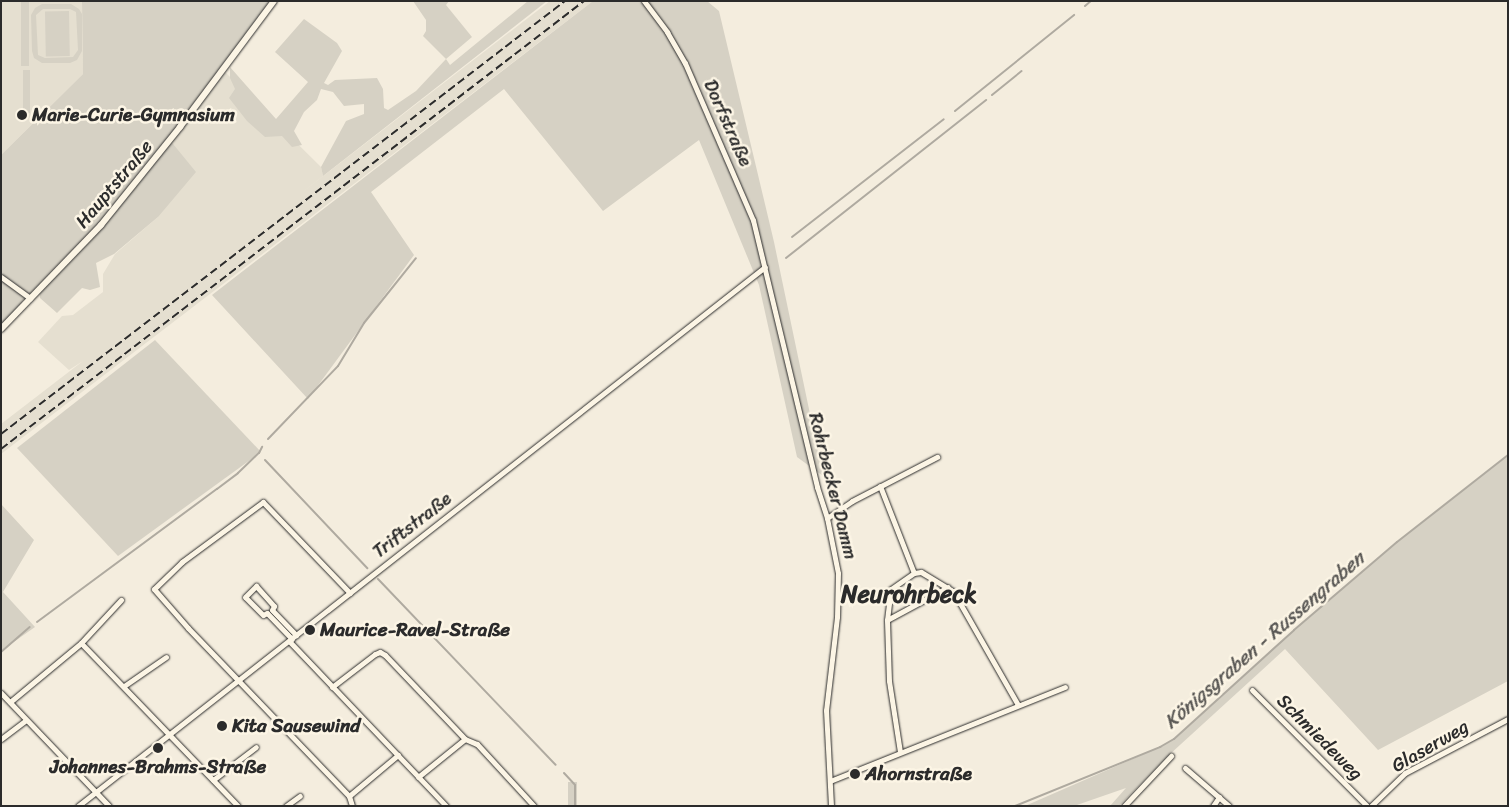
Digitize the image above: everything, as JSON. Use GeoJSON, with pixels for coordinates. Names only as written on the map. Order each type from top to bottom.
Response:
{"type":"FeatureCollection","features":[{"type":"Feature","properties":{"kind":"street","name":"Hauptstraße"},"geometry":{"type":"LineString","coordinates":[[1,329],[101,225],[180,127],[274,1]]}},
{"type":"Feature","properties":{"kind":"street","name":"Dorfstraße"},"geometry":{"type":"LineString","coordinates":[[644,1],[667,32],[691,76],[753,220],[765,267]]}},
{"type":"Feature","properties":{"kind":"street","name":"Rohrbecker Damm"},"geometry":{"type":"LineString","coordinates":[[765,267],[817,487],[827,518],[838,573],[837,617],[826,710],[831,806]]}},
{"type":"Feature","properties":{"kind":"street","name":"Triftstraße"},"geometry":{"type":"LineString","coordinates":[[78,806],[765,267]]}},
{"type":"Feature","properties":{"kind":"street"},"geometry":{"type":"LineString","coordinates":[[1,277],[30,298]]}},
{"type":"Feature","properties":{"kind":"street"},"geometry":{"type":"LineString","coordinates":[[827,518],[880,486],[937,458]]}},
{"type":"Feature","properties":{"kind":"street"},"geometry":{"type":"LineString","coordinates":[[880,486],[914,572]]}},
{"type":"Feature","properties":{"kind":"street"},"geometry":{"type":"LineString","coordinates":[[350,593],[263,502],[182,562],[154,590],[349,796],[352,806]]}},
{"type":"Feature","properties":{"kind":"street"},"geometry":{"type":"LineString","coordinates":[[900,752],[888,681],[887,620],[891,589],[914,572],[921,572],[953,591],[1018,705]]}},
{"type":"Feature","properties":{"kind":"street"},"geometry":{"type":"LineString","coordinates":[[256,586],[274,606],[270,611],[263,615],[245,597],[256,586]]}},
{"type":"Feature","properties":{"kind":"street"},"geometry":{"type":"LineString","coordinates":[[887,620],[948,587]]}},
{"type":"Feature","properties":{"kind":"street"},"geometry":{"type":"LineString","coordinates":[[10,702],[81,643],[121,600]]}},
{"type":"Feature","properties":{"kind":"street"},"geometry":{"type":"LineString","coordinates":[[270,611],[332,687],[446,806]]}},
{"type":"Feature","properties":{"kind":"street"},"geometry":{"type":"LineString","coordinates":[[81,643],[238,806]]}},
{"type":"Feature","properties":{"kind":"street"},"geometry":{"type":"LineString","coordinates":[[332,687],[380,652],[465,739],[477,744],[534,806]]}},
{"type":"Feature","properties":{"kind":"street"},"geometry":{"type":"LineString","coordinates":[[124,686],[166,657]]}},
{"type":"Feature","properties":{"kind":"street"},"geometry":{"type":"LineString","coordinates":[[830,781],[1065,687]]}},
{"type":"Feature","properties":{"kind":"street","name":"Schmiedeweg"},"geometry":{"type":"LineString","coordinates":[[1252,690],[1367,806]]}},
{"type":"Feature","properties":{"kind":"street"},"geometry":{"type":"LineString","coordinates":[[1,693],[109,806]]}},
{"type":"Feature","properties":{"kind":"street","name":"Glaserweg"},"geometry":{"type":"LineString","coordinates":[[1371,806],[1405,773],[1508,719]]}},
{"type":"Feature","properties":{"kind":"street"},"geometry":{"type":"LineString","coordinates":[[1,739],[26,720]]}},
{"type":"Feature","properties":{"kind":"street"},"geometry":{"type":"LineString","coordinates":[[418,777],[465,739]]}},
{"type":"Feature","properties":{"kind":"street"},"geometry":{"type":"LineString","coordinates":[[213,780],[256,747]]}},
{"type":"Feature","properties":{"kind":"street"},"geometry":{"type":"LineString","coordinates":[[349,796],[398,755]]}},
{"type":"Feature","properties":{"kind":"street"},"geometry":{"type":"LineString","coordinates":[[1124,806],[1171,756]]}},
{"type":"Feature","properties":{"kind":"street"},"geometry":{"type":"LineString","coordinates":[[1185,768],[1229,806]]}},
{"type":"Feature","properties":{"kind":"street"},"geometry":{"type":"LineString","coordinates":[[286,806],[300,796]]}},
{"type":"Feature","properties":{"kind":"street"},"geometry":{"type":"LineString","coordinates":[[1213,806],[1219,797]]}},
{"type":"Feature","properties":{"kind":"shaded area","name":"Marie-Curie-Gymnasium"},"geometry":{"type":"Polygon","coordinates":[[[1,1],[82,2],[83,74],[1,155],[1,1]]]}},
{"type":"Feature","properties":{"kind":"shaded area"},"geometry":{"type":"Polygon","coordinates":[[[21,1],[29,1],[29,66],[21,66],[21,1]]]}},
{"type":"Feature","properties":{"kind":"shaded area"},"geometry":{"type":"Polygon","coordinates":[[[79,1],[270,1],[169,139],[196,172],[158,217],[114,254],[96,263],[100,287],[90,290],[82,288],[57,313],[40,298],[39,288],[28,293],[17,309],[1,325],[1,155],[83,74],[82,2],[79,1]]]}},
{"type":"Feature","properties":{"kind":"shaded area"},"geometry":{"type":"Polygon","coordinates":[[[413,1],[449,1],[446,5],[472,37],[446,59],[423,36],[426,31],[426,20],[413,1]]]}},
{"type":"Feature","properties":{"kind":"shaded area"},"geometry":{"type":"Polygon","coordinates":[[[528,1],[547,1],[323,176],[321,167],[346,121],[364,114],[364,104],[344,106],[333,92],[321,89],[317,100],[304,112],[294,131],[302,145],[292,147],[282,136],[265,137],[247,121],[229,98],[235,89],[230,78],[230,67],[276,119],[308,82],[275,52],[304,19],[337,43],[342,51],[324,83],[328,85],[335,80],[377,78],[383,89],[384,108],[388,110],[416,91],[446,59],[450,65],[528,1]]]}},
{"type":"Feature","properties":{"kind":"shaded area"},"geometry":{"type":"Polygon","coordinates":[[[550,1],[593,1],[1,454],[1,424],[83,361],[69,370],[38,342],[62,316],[73,315],[103,292],[103,274],[115,254],[158,217],[171,141],[225,72],[321,167],[323,176],[296,197],[550,1]]]}},
{"type":"Feature","properties":{"kind":"shaded area"},"geometry":{"type":"Polygon","coordinates":[[[593,1],[707,1],[719,11],[774,242],[823,476],[797,457],[759,285],[699,140],[603,211],[504,89],[371,192],[414,255],[308,399],[212,295],[593,1]]]}},
{"type":"Feature","properties":{"kind":"shaded area"},"geometry":{"type":"Polygon","coordinates":[[[42,4],[71,4],[79,9],[82,14],[82,51],[77,60],[70,63],[42,63],[34,58],[32,51],[31,15],[35,8],[42,4]],[[43,9],[36,15],[38,55],[45,58],[73,57],[78,50],[76,12],[70,9],[43,9]]]}},
{"type":"Feature","properties":{"kind":"shaded area"},"geometry":{"type":"Polygon","coordinates":[[[45,11],[69,11],[70,56],[46,56],[45,11]]]}},
{"type":"Feature","properties":{"kind":"shaded area"},"geometry":{"type":"Polygon","coordinates":[[[23,70],[30,70],[30,113],[23,113],[23,70]]]}},
{"type":"Feature","properties":{"kind":"shaded area"},"geometry":{"type":"Polygon","coordinates":[[[155,340],[261,452],[118,556],[17,448],[155,340]]]}},
{"type":"Feature","properties":{"kind":"shaded area"},"geometry":{"type":"Polygon","coordinates":[[[1508,455],[1508,681],[1378,750],[1285,649],[1169,755],[1119,806],[1110,806],[1126,788],[1074,806],[1025,806],[1160,747],[1174,739],[1294,630],[1397,542],[1508,455]]]}},
{"type":"Feature","properties":{"kind":"shaded area"},"geometry":{"type":"Polygon","coordinates":[[[1,504],[34,540],[3,592],[35,627],[1,651],[1,504]]]}},
{"type":"Feature","properties":{"kind":"shaded area"},"geometry":{"type":"Polygon","coordinates":[[[568,782],[577,782],[577,806],[568,806],[568,782]]]}},
{"type":"Feature","properties":{"kind":"waterway"},"geometry":{"type":"LineString","coordinates":[[1085,6],[1091,1]]}},
{"type":"Feature","properties":{"kind":"waterway"},"geometry":{"type":"LineString","coordinates":[[955,111],[1074,15]]}},
{"type":"Feature","properties":{"kind":"waterway"},"geometry":{"type":"LineString","coordinates":[[992,95],[1022,71]]}},
{"type":"Feature","properties":{"kind":"waterway"},"geometry":{"type":"LineString","coordinates":[[786,258],[986,100]]}},
{"type":"Feature","properties":{"kind":"waterway"},"geometry":{"type":"LineString","coordinates":[[792,237],[944,119]]}},
{"type":"Feature","properties":{"kind":"waterway"},"geometry":{"type":"LineString","coordinates":[[268,439],[338,366],[364,323],[416,258]]}},
{"type":"Feature","properties":{"kind":"waterway"},"geometry":{"type":"LineString","coordinates":[[37,622],[238,473],[259,453],[262,447]]}},
{"type":"Feature","properties":{"kind":"waterway","name":"Königsgraben - Russengraben"},"geometry":{"type":"LineString","coordinates":[[1015,806],[1160,747],[1174,739],[1294,630],[1397,542],[1508,455]]}},
{"type":"Feature","properties":{"kind":"waterway"},"geometry":{"type":"LineString","coordinates":[[265,460],[367,568]]}},
{"type":"Feature","properties":{"kind":"waterway"},"geometry":{"type":"LineString","coordinates":[[378,579],[556,765]]}},
{"type":"Feature","properties":{"kind":"waterway"},"geometry":{"type":"LineString","coordinates":[[1,652],[30,627]]}},
{"type":"Feature","properties":{"kind":"waterway"},"geometry":{"type":"LineString","coordinates":[[564,773],[575,785],[575,806]]}},
{"type":"Feature","properties":{"kind":"railway"},"geometry":{"type":"LineString","coordinates":[[1,434],[565,1]]}},
{"type":"Feature","properties":{"kind":"railway"},"geometry":{"type":"LineString","coordinates":[[1,449],[584,1]]}},
{"type":"Feature","properties":{"kind":"place","name":"Marie-Curie-Gymnasium"},"geometry":{"type":"Point","coordinates":[22,115]}},
{"type":"Feature","properties":{"kind":"place","name":"Maurice-Ravel-Straße"},"geometry":{"type":"Point","coordinates":[310,630]}},
{"type":"Feature","properties":{"kind":"place","name":"Kita Sausewind"},"geometry":{"type":"Point","coordinates":[222,726]}},
{"type":"Feature","properties":{"kind":"place","name":"Johannes-Brahms-Straße"},"geometry":{"type":"Point","coordinates":[158,748]}},
{"type":"Feature","properties":{"kind":"place","name":"Ahornstraße"},"geometry":{"type":"Point","coordinates":[855,774]}},
{"type":"Feature","properties":{"kind":"district","name":"Neurohrbeck"},"geometry":{"type":"Point","coordinates":[909,595]}}]}
